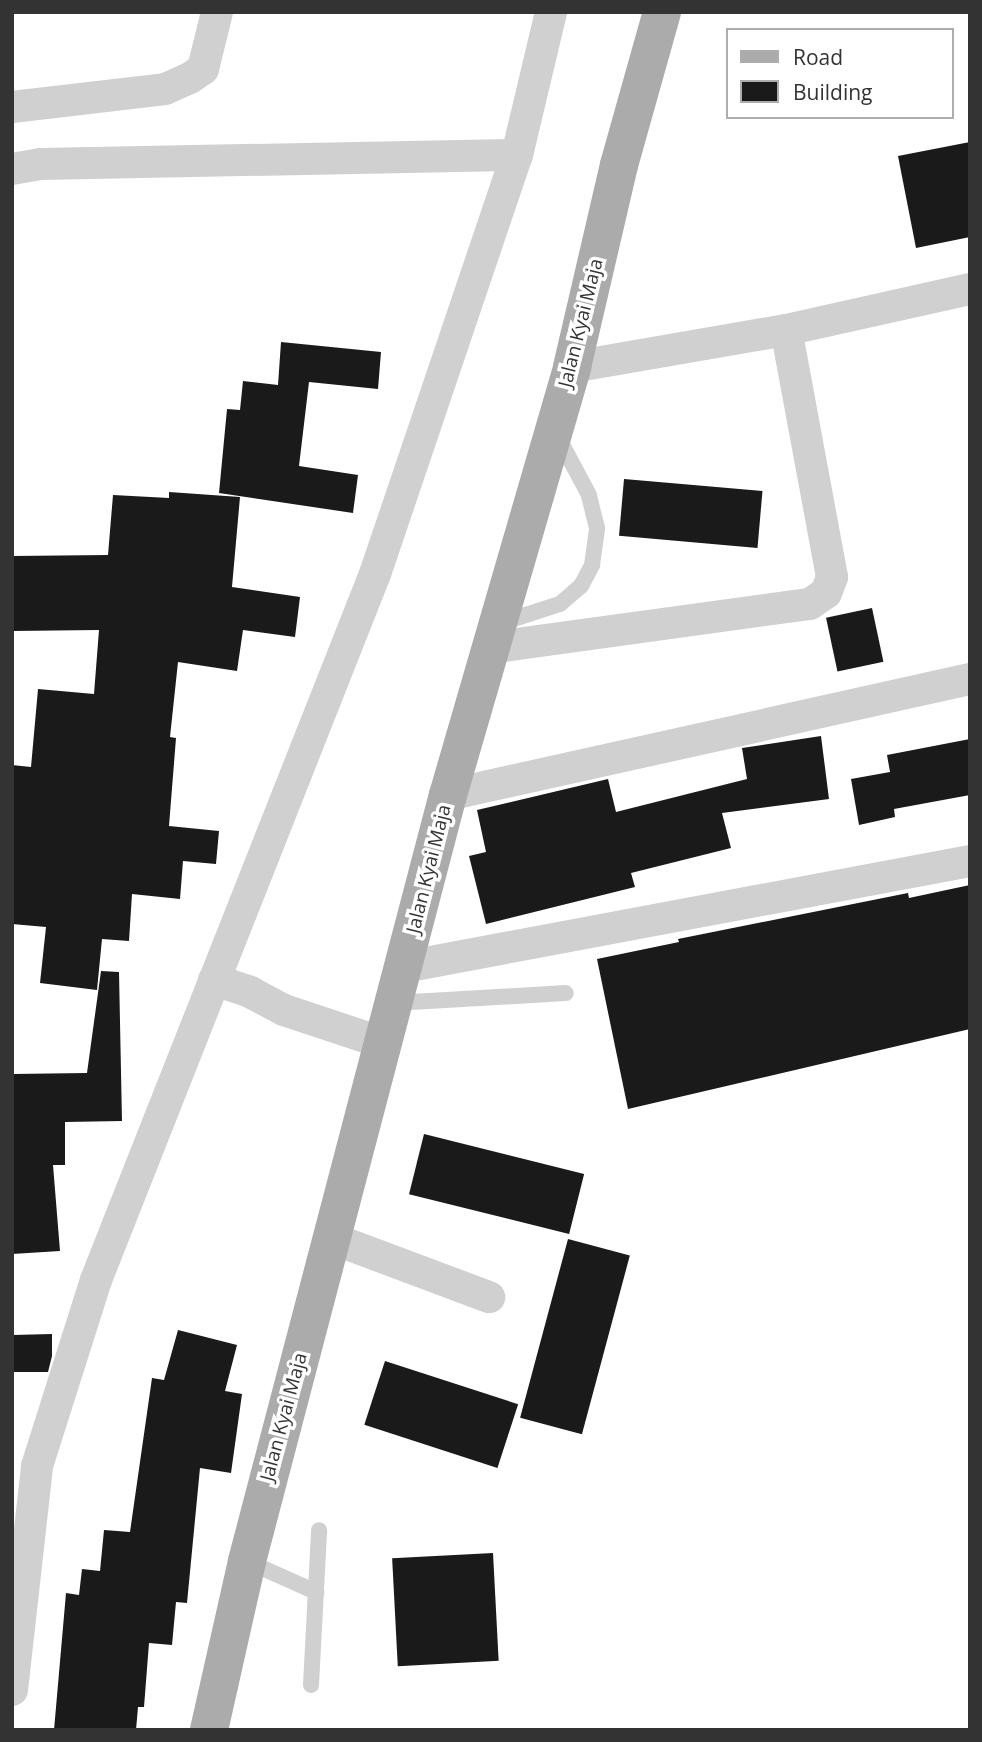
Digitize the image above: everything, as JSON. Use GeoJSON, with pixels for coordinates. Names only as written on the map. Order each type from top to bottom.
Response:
{"type":"FeatureCollection","features":[{"type":"Feature","properties":{"kind":"main road","name":"Jalan Kyai Maja"},"geometry":{"type":"LineString","coordinates":[[209,1730],[247,1561],[448,795],[491,636],[572,367],[619,165],[663,12]]}},
{"type":"Feature","properties":{"kind":"street"},"geometry":{"type":"LineString","coordinates":[[12,107],[165,89],[190,78],[203,69],[217,12]]}},
{"type":"Feature","properties":{"kind":"street"},"geometry":{"type":"LineString","coordinates":[[12,1690],[24,1471],[96,1280],[375,574],[517,155],[551,12]]}},
{"type":"Feature","properties":{"kind":"street"},"geometry":{"type":"LineString","coordinates":[[12,169],[41,164],[517,155]]}},
{"type":"Feature","properties":{"kind":"street"},"geometry":{"type":"LineString","coordinates":[[572,367],[786,330],[970,289]]}},
{"type":"Feature","properties":{"kind":"street"},"geometry":{"type":"LineString","coordinates":[[491,636],[810,604],[825,593],[832,577],[786,330]]}},
{"type":"Feature","properties":{"kind":"street"},"geometry":{"type":"LineString","coordinates":[[448,795],[970,679]]}},
{"type":"Feature","properties":{"kind":"street"},"geometry":{"type":"LineString","coordinates":[[404,967],[970,861]]}},
{"type":"Feature","properties":{"kind":"street"},"geometry":{"type":"LineString","coordinates":[[214,980],[250,992],[284,1010],[383,1043]]}},
{"type":"Feature","properties":{"kind":"street"},"geometry":{"type":"LineString","coordinates":[[331,1238],[489,1297]]}},
{"type":"Feature","properties":{"kind":"lane"},"geometry":{"type":"LineString","coordinates":[[491,636],[560,604],[581,586],[592,565],[597,528],[589,495],[553,429]]}},
{"type":"Feature","properties":{"kind":"lane"},"geometry":{"type":"LineString","coordinates":[[394,1003],[566,993]]}},
{"type":"Feature","properties":{"kind":"lane"},"geometry":{"type":"LineString","coordinates":[[312,1685],[318,1530]]}},
{"type":"Feature","properties":{"kind":"lane"},"geometry":{"type":"LineString","coordinates":[[247,1561],[316,1592]]}},
{"type":"Feature","properties":{"kind":"building"},"geometry":{"type":"Polygon","coordinates":[[[970,142],[970,237],[916,248],[898,156],[970,142]]]}},
{"type":"Feature","properties":{"kind":"building"},"geometry":{"type":"Polygon","coordinates":[[[281,342],[381,352],[378,389],[309,382],[299,466],[358,475],[353,513],[219,493],[227,409],[240,410],[243,381],[278,385],[281,342]]]}},
{"type":"Feature","properties":{"kind":"building"},"geometry":{"type":"Polygon","coordinates":[[[624,479],[762,491],[758,548],[619,536],[624,479]]]}},
{"type":"Feature","properties":{"kind":"building"},"geometry":{"type":"Polygon","coordinates":[[[169,492],[240,497],[232,587],[300,597],[295,637],[243,630],[237,671],[178,662],[170,737],[176,738],[169,826],[219,831],[216,864],[183,861],[180,899],[132,894],[129,941],[102,939],[97,990],[40,983],[46,927],[12,924],[12,765],[31,767],[38,689],[94,694],[99,630],[12,631],[12,556],[108,555],[113,495],[169,498],[169,492]]]}},
{"type":"Feature","properties":{"kind":"building"},"geometry":{"type":"Polygon","coordinates":[[[872,608],[883,662],[837,672],[826,618],[872,608]]]}},
{"type":"Feature","properties":{"kind":"building"},"geometry":{"type":"Polygon","coordinates":[[[821,736],[829,799],[722,813],[731,848],[631,873],[635,887],[486,924],[469,856],[486,852],[477,810],[608,779],[616,812],[747,779],[742,748],[821,736]]]}},
{"type":"Feature","properties":{"kind":"building"},"geometry":{"type":"Polygon","coordinates":[[[970,739],[970,795],[894,809],[895,817],[859,825],[851,779],[890,772],[887,755],[970,739]]]}},
{"type":"Feature","properties":{"kind":"building"},"geometry":{"type":"Polygon","coordinates":[[[970,885],[970,1029],[628,1109],[597,959],[679,942],[678,939],[908,893],[909,898],[970,885]]]}},
{"type":"Feature","properties":{"kind":"building"},"geometry":{"type":"Polygon","coordinates":[[[101,971],[119,972],[122,1121],[65,1122],[65,1165],[53,1165],[60,1251],[12,1254],[12,1074],[87,1073],[101,971]]]}},
{"type":"Feature","properties":{"kind":"building"},"geometry":{"type":"Polygon","coordinates":[[[424,1134],[584,1174],[569,1234],[409,1194],[424,1134]]]}},
{"type":"Feature","properties":{"kind":"building"},"geometry":{"type":"Polygon","coordinates":[[[568,1239],[630,1256],[582,1434],[520,1418],[568,1239]]]}},
{"type":"Feature","properties":{"kind":"building"},"geometry":{"type":"Polygon","coordinates":[[[178,1330],[237,1345],[225,1391],[242,1394],[231,1473],[200,1468],[187,1603],[176,1602],[172,1645],[149,1643],[144,1707],[138,1707],[136,1730],[54,1730],[66,1593],[79,1595],[82,1569],[100,1571],[104,1530],[130,1532],[152,1378],[164,1380],[178,1330]]]}},
{"type":"Feature","properties":{"kind":"building"},"geometry":{"type":"Polygon","coordinates":[[[52,1334],[52,1356],[48,1372],[12,1372],[12,1335],[52,1334]]]}},
{"type":"Feature","properties":{"kind":"building"},"geometry":{"type":"Polygon","coordinates":[[[385,1361],[518,1404],[497,1468],[364,1425],[385,1361]]]}},
{"type":"Feature","properties":{"kind":"building"},"geometry":{"type":"Polygon","coordinates":[[[493,1553],[499,1661],[398,1666],[392,1558],[493,1553]]]}}]}
